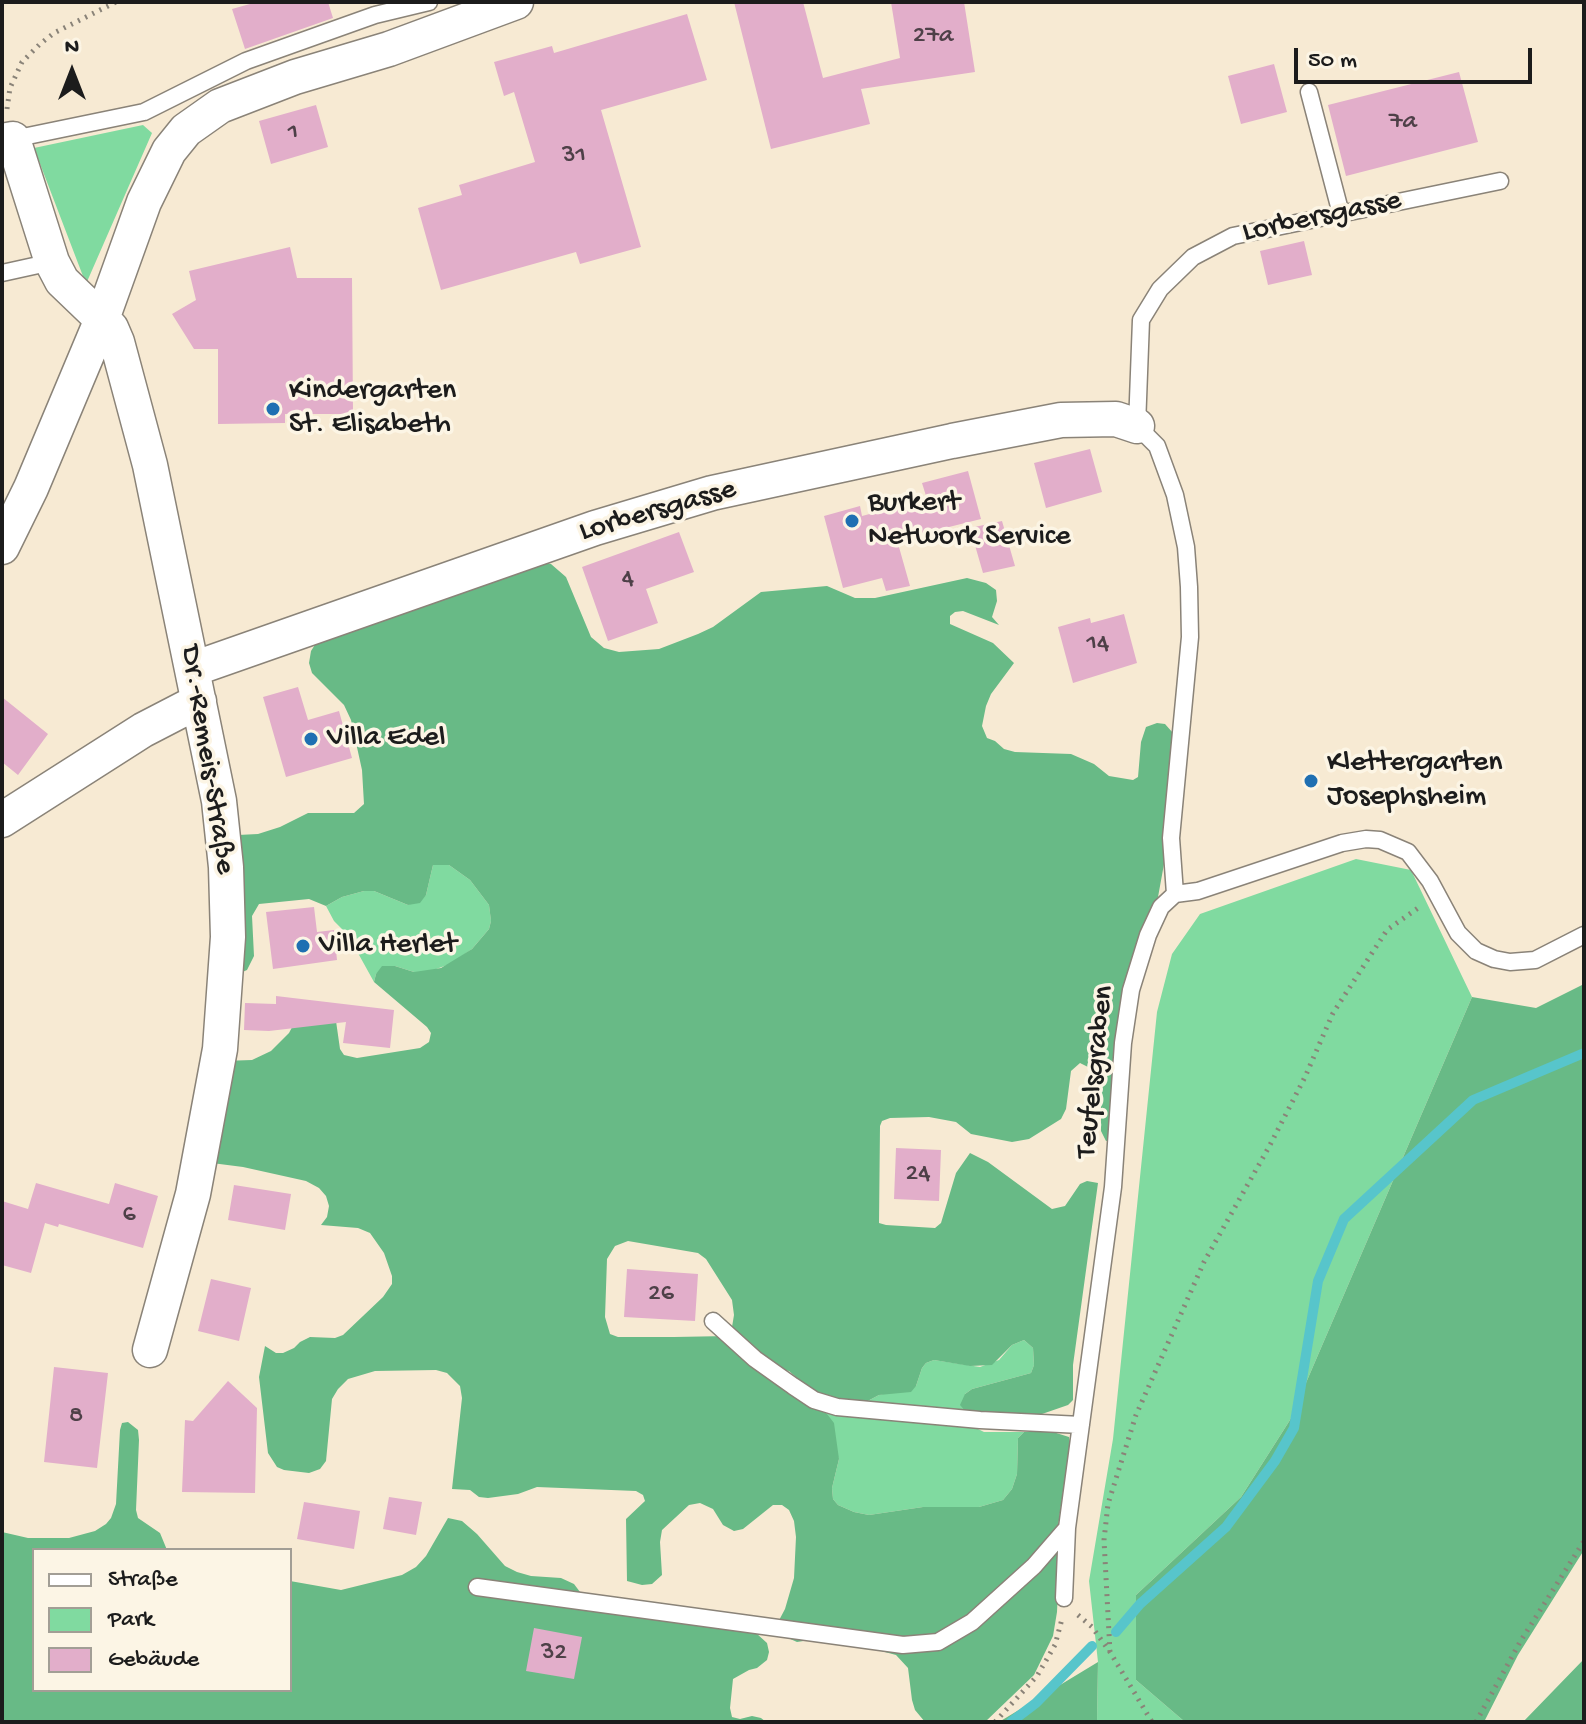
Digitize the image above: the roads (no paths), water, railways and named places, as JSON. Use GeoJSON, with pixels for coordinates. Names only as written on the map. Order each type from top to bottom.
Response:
{"type":"FeatureCollection","features":[{"type":"Feature","properties":{"kind":"street"},"geometry":{"type":"LineString","coordinates":[[2,547],[31,488],[102,319],[144,202],[169,151],[186,130],[220,106],[295,77],[389,49],[516,2]]}},
{"type":"Feature","properties":{"kind":"street"},"geometry":{"type":"LineString","coordinates":[[7,140],[52,262],[62,281],[74,296],[102,319]]}},
{"type":"Feature","properties":{"kind":"street","name":"Dr.-Remeis-Straße"},"geometry":{"type":"LineString","coordinates":[[102,319],[111,328],[117,342],[150,465],[219,801],[226,867],[228,937],[220,1049],[193,1194],[150,1350]]}},
{"type":"Feature","properties":{"kind":"street","name":"Lorbersgasse"},"geometry":{"type":"LineString","coordinates":[[2,820],[143,730],[196,685],[595,528],[712,493],[1061,420],[1116,419],[1137,426]]}},
{"type":"Feature","properties":{"kind":"lane"},"geometry":{"type":"LineString","coordinates":[[7,140],[144,112],[210,76],[246,61],[375,15],[429,2]]}},
{"type":"Feature","properties":{"kind":"lane"},"geometry":{"type":"LineString","coordinates":[[1309,92],[1341,214]]}},
{"type":"Feature","properties":{"kind":"lane","name":"Lorbersgasse"},"geometry":{"type":"LineString","coordinates":[[1137,426],[1141,320],[1160,289],[1193,257],[1233,236],[1500,181]]}},
{"type":"Feature","properties":{"kind":"lane"},"geometry":{"type":"LineString","coordinates":[[2,273],[52,262]]}},
{"type":"Feature","properties":{"kind":"lane"},"geometry":{"type":"LineString","coordinates":[[1137,426],[1157,446],[1175,495],[1186,547],[1190,637],[1171,838],[1175,894],[1198,891],[1342,843],[1380,840],[1408,852],[1418,863],[1458,933],[1476,951],[1510,962],[1535,960],[1584,935]]}},
{"type":"Feature","properties":{"kind":"lane","name":"Teufelsgraben"},"geometry":{"type":"LineString","coordinates":[[1064,1598],[1067,1528],[1113,1187],[1123,1043],[1131,990],[1161,907],[1175,894]]}},
{"type":"Feature","properties":{"kind":"lane"},"geometry":{"type":"LineString","coordinates":[[713,1321],[755,1359],[793,1386],[814,1400],[837,1407],[1081,1425]]}},
{"type":"Feature","properties":{"kind":"lane"},"geometry":{"type":"LineString","coordinates":[[477,1587],[903,1645],[938,1642],[972,1622],[1034,1566],[1067,1528]]}},
{"type":"Feature","properties":{"kind":"waterway"},"geometry":{"type":"LineString","coordinates":[[1116,1632],[1140,1604],[1226,1527],[1275,1461],[1294,1428],[1318,1281],[1344,1219],[1473,1100],[1584,1053]]}},
{"type":"Feature","properties":{"kind":"waterway"},"geometry":{"type":"LineString","coordinates":[[1011,1722],[1036,1703],[1092,1646]]}},
{"type":"Feature","properties":{"kind":"place","name":"Kindergarten St. Elisabeth"},"geometry":{"type":"Point","coordinates":[273,409]}},
{"type":"Feature","properties":{"kind":"place","name":"Burkert Network Service"},"geometry":{"type":"Point","coordinates":[852,521]}},
{"type":"Feature","properties":{"kind":"place","name":"Villa Edel"},"geometry":{"type":"Point","coordinates":[311,739]}},
{"type":"Feature","properties":{"kind":"place","name":"Klettergarten Josephsheim"},"geometry":{"type":"Point","coordinates":[1311,781]}},
{"type":"Feature","properties":{"kind":"place","name":"Villa Herlet"},"geometry":{"type":"Point","coordinates":[303,946]}}]}
